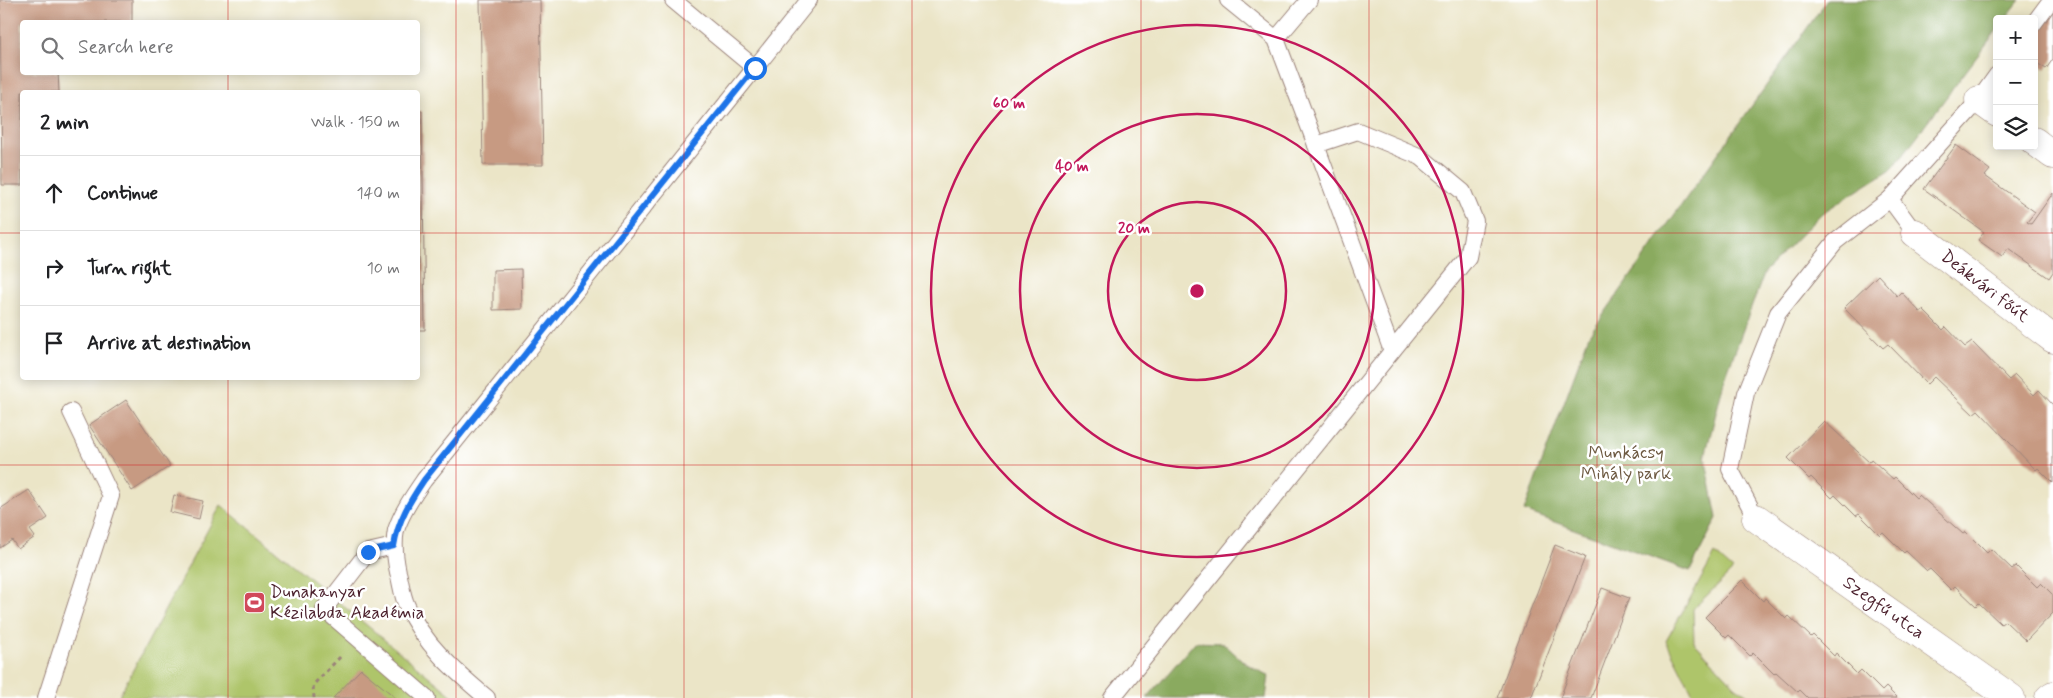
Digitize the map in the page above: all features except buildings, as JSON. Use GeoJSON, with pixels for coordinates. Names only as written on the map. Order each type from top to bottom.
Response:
{"type":"FeatureCollection","features":[{"type":"Feature","properties":{"kind":"street"},"geometry":{"type":"LineString","coordinates":[[2038,144],[2053,155]]}},
{"type":"Feature","properties":{"kind":"street","name":"Deákvári főút"},"geometry":{"type":"LineString","coordinates":[[1915,233],[2053,339]]}},
{"type":"Feature","properties":{"kind":"street","name":"Szegfű utca"},"geometry":{"type":"LineString","coordinates":[[1756,518],[2011,698]]}},
{"type":"Feature","properties":{"kind":"street"},"geometry":{"type":"LineString","coordinates":[[2049,698],[2053,695]]}},
{"type":"Feature","properties":{"kind":"lane"},"geometry":{"type":"LineString","coordinates":[[673,0],[755,68]]}},
{"type":"Feature","properties":{"kind":"lane"},"geometry":{"type":"LineString","coordinates":[[487,698],[459,675],[429,644],[413,620],[406,604],[394,546],[396,531],[404,510],[424,480],[809,0]]}},
{"type":"Feature","properties":{"kind":"lane"},"geometry":{"type":"LineString","coordinates":[[1228,0],[1276,39],[1392,351]]}},
{"type":"Feature","properties":{"kind":"lane"},"geometry":{"type":"LineString","coordinates":[[1276,39],[1309,0]]}},
{"type":"Feature","properties":{"kind":"lane"},"geometry":{"type":"LineString","coordinates":[[2038,18],[2051,0]]}},
{"type":"Feature","properties":{"kind":"lane"},"geometry":{"type":"LineString","coordinates":[[1756,518],[1730,470],[1746,393],[1778,312],[1834,242],[1890,199],[1988,107],[1993,89]]}},
{"type":"Feature","properties":{"kind":"lane"},"geometry":{"type":"LineString","coordinates":[[1112,698],[1468,257],[1475,220],[1462,192],[1421,156],[1358,132],[1316,145]]}},
{"type":"Feature","properties":{"kind":"lane"},"geometry":{"type":"LineString","coordinates":[[1890,199],[1915,233]]}},
{"type":"Feature","properties":{"kind":"lane"},"geometry":{"type":"LineString","coordinates":[[46,698],[111,496],[71,412]]}},
{"type":"Feature","properties":{"kind":"lane"},"geometry":{"type":"LineString","coordinates":[[394,546],[368,552],[324,609],[427,698]]}},
{"type":"Feature","properties":{"kind":"path"},"geometry":{"type":"LineString","coordinates":[[314,698],[313,686],[358,638]]}},
{"type":"Feature","properties":{"kind":"green space","name":"Munkácsy Mihály park"},"geometry":{"type":"Polygon","coordinates":[[[1827,0],[2020,0],[2008,15],[1993,15],[1993,35],[1893,168],[1822,213],[1765,271],[1725,378],[1705,456],[1717,518],[1690,571],[1524,511],[1589,335],[1827,0]]]}},
{"type":"Feature","properties":{"kind":"green space","name":"Dunakanyar Kézilabda Akadémia"},"geometry":{"type":"Polygon","coordinates":[[[221,505],[455,698],[118,698],[221,505]]]}},
{"type":"Feature","properties":{"kind":"green space"},"geometry":{"type":"Polygon","coordinates":[[[1715,554],[1733,570],[1693,609],[1694,642],[1735,686],[1752,698],[1695,698],[1666,641],[1715,554]]]}},
{"type":"Feature","properties":{"kind":"green space"},"geometry":{"type":"Polygon","coordinates":[[[1195,642],[1223,643],[1245,663],[1269,676],[1266,698],[1147,698],[1195,642]]]}},
{"type":"Feature","properties":{"kind":"place","name":"Dunakanyar Kézilabda Akadémia"},"geometry":{"type":"Point","coordinates":[254,602]}},
{"type":"Feature","properties":{"kind":"route"},"geometry":{"type":"LineString","coordinates":[[368,552],[394,546],[396,531],[404,510],[424,480],[755,68]]}}]}
